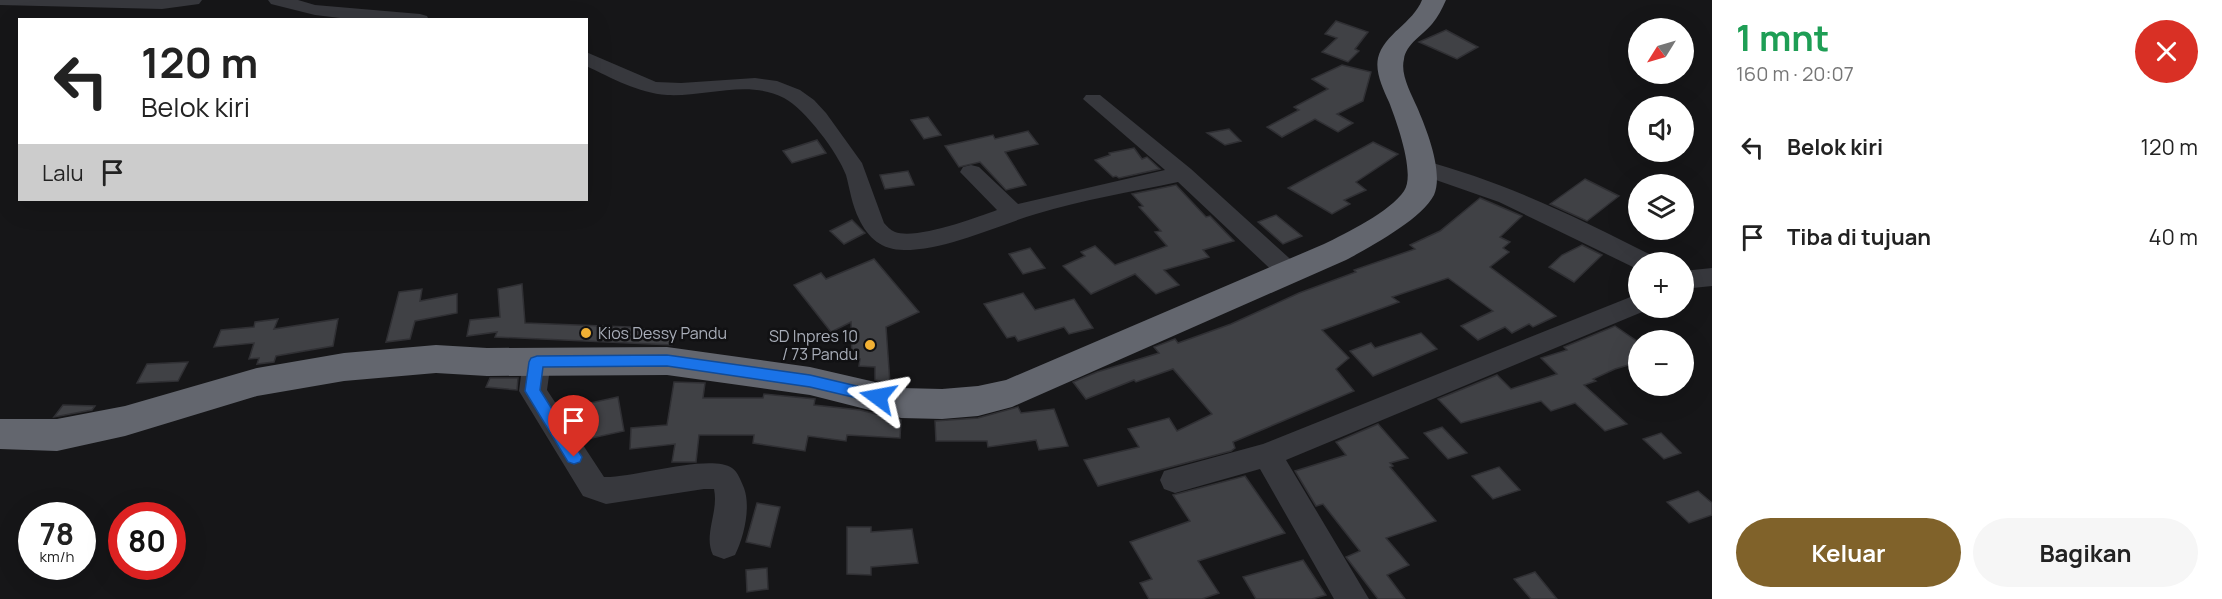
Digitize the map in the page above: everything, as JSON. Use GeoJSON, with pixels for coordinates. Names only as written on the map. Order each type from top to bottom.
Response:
{"type":"FeatureCollection","features":[{"type":"Feature","properties":{"kind":"highway"},"geometry":{"type":"LineString","coordinates":[[0,434],[57,435],[126,420],[257,382],[344,367],[436,359],[487,362],[667,361],[810,381],[901,402],[942,404],[978,401],[1012,393],[1290,273],[1373,232],[1406,208],[1420,193],[1421,167],[1411,123],[1396,89],[1390,61],[1397,45],[1429,16],[1434,0]]}},
{"type":"Feature","properties":{"kind":"street"},"geometry":{"type":"LineString","coordinates":[[0,0],[162,4],[193,0]]}},
{"type":"Feature","properties":{"kind":"street"},"geometry":{"type":"LineString","coordinates":[[277,0],[315,10],[399,18]]}},
{"type":"Feature","properties":{"kind":"street"},"geometry":{"type":"LineString","coordinates":[[588,59],[638,83],[654,88],[758,84],[785,90],[799,98],[824,122],[853,165],[870,218],[883,235],[892,240],[924,240],[1013,212],[1183,174]]}},
{"type":"Feature","properties":{"kind":"street"},"geometry":{"type":"LineString","coordinates":[[1093,99],[1183,174],[1290,273]]}},
{"type":"Feature","properties":{"kind":"street"},"geometry":{"type":"LineString","coordinates":[[1421,167],[1466,179],[1510,197],[1628,254]]}},
{"type":"Feature","properties":{"kind":"street"},"geometry":{"type":"LineString","coordinates":[[971,172],[1013,212]]}},
{"type":"Feature","properties":{"kind":"street"},"geometry":{"type":"LineString","coordinates":[[1694,279],[1712,277]]}},
{"type":"Feature","properties":{"kind":"street"},"geometry":{"type":"LineString","coordinates":[[1174,480],[1267,455],[1628,307]]}},
{"type":"Feature","properties":{"kind":"street"},"geometry":{"type":"LineString","coordinates":[[537,362],[533,391],[594,486],[606,491],[704,476],[722,477],[731,489],[724,545]]}},
{"type":"Feature","properties":{"kind":"street"},"geometry":{"type":"LineString","coordinates":[[1267,455],[1352,599]]}},
{"type":"Feature","properties":{"kind":"building"},"geometry":{"type":"Polygon","coordinates":[[[1336,21],[1368,32],[1355,49],[1359,51],[1348,62],[1322,52],[1337,38],[1325,34],[1336,21]]]}},
{"type":"Feature","properties":{"kind":"building"},"geometry":{"type":"Polygon","coordinates":[[[1446,30],[1478,47],[1457,59],[1419,42],[1446,30]]]}},
{"type":"Feature","properties":{"kind":"building"},"geometry":{"type":"Polygon","coordinates":[[[1342,65],[1371,72],[1363,101],[1337,114],[1353,123],[1338,132],[1315,119],[1282,137],[1267,127],[1299,110],[1294,107],[1328,89],[1312,79],[1342,65]]]}},
{"type":"Feature","properties":{"kind":"building"},"geometry":{"type":"Polygon","coordinates":[[[928,117],[941,135],[924,139],[911,120],[928,117]]]}},
{"type":"Feature","properties":{"kind":"building"},"geometry":{"type":"Polygon","coordinates":[[[1229,129],[1241,141],[1225,145],[1207,133],[1229,129]]]}},
{"type":"Feature","properties":{"kind":"building"},"geometry":{"type":"Polygon","coordinates":[[[1028,131],[1038,144],[1005,152],[1026,185],[1006,190],[980,162],[959,167],[945,146],[993,135],[995,139],[1028,131]]]}},
{"type":"Feature","properties":{"kind":"building"},"geometry":{"type":"Polygon","coordinates":[[[817,140],[826,153],[792,163],[783,151],[817,140]]]}},
{"type":"Feature","properties":{"kind":"building"},"geometry":{"type":"Polygon","coordinates":[[[1373,142],[1398,154],[1356,182],[1366,190],[1344,200],[1350,204],[1332,214],[1288,188],[1373,142]]]}},
{"type":"Feature","properties":{"kind":"building"},"geometry":{"type":"Polygon","coordinates":[[[1134,148],[1142,159],[1147,157],[1160,169],[1119,178],[1113,177],[1095,160],[1110,155],[1109,153],[1134,148]]]}},
{"type":"Feature","properties":{"kind":"building"},"geometry":{"type":"Polygon","coordinates":[[[908,171],[914,185],[885,189],[880,175],[908,171]]]}},
{"type":"Feature","properties":{"kind":"building"},"geometry":{"type":"Polygon","coordinates":[[[1585,179],[1619,196],[1587,221],[1550,204],[1585,179]]]}},
{"type":"Feature","properties":{"kind":"building"},"geometry":{"type":"Polygon","coordinates":[[[1176,185],[1206,217],[1210,216],[1234,241],[1203,250],[1209,257],[1164,270],[1179,285],[1156,294],[1135,274],[1091,294],[1063,266],[1085,256],[1081,252],[1095,246],[1115,265],[1167,246],[1155,232],[1161,231],[1139,207],[1143,206],[1132,194],[1176,185]]]}},
{"type":"Feature","properties":{"kind":"building"},"geometry":{"type":"Polygon","coordinates":[[[1480,198],[1522,216],[1500,237],[1510,242],[1503,248],[1509,252],[1490,267],[1556,316],[1533,327],[1529,324],[1512,333],[1505,327],[1478,340],[1461,326],[1493,311],[1448,278],[1392,297],[1399,302],[1322,330],[1349,358],[1336,369],[1354,391],[1233,442],[1235,448],[1231,451],[1098,486],[1084,460],[1139,447],[1128,429],[1169,418],[1177,431],[1212,414],[1173,369],[1136,382],[1134,380],[1086,399],[1073,382],[1097,372],[1159,353],[1154,347],[1175,339],[1178,343],[1231,324],[1299,293],[1356,272],[1354,270],[1415,249],[1410,245],[1440,231],[1480,198]]]}},
{"type":"Feature","properties":{"kind":"building"},"geometry":{"type":"Polygon","coordinates":[[[1276,215],[1302,236],[1283,244],[1258,222],[1276,215]]]}},
{"type":"Feature","properties":{"kind":"building"},"geometry":{"type":"Polygon","coordinates":[[[852,220],[865,233],[844,244],[830,231],[852,220]]]}},
{"type":"Feature","properties":{"kind":"building"},"geometry":{"type":"Polygon","coordinates":[[[1582,245],[1602,255],[1574,282],[1549,267],[1562,255],[1582,245]]]}},
{"type":"Feature","properties":{"kind":"building"},"geometry":{"type":"Polygon","coordinates":[[[1030,248],[1045,268],[1023,274],[1009,254],[1030,248]]]}},
{"type":"Feature","properties":{"kind":"building"},"geometry":{"type":"Polygon","coordinates":[[[874,259],[919,312],[886,327],[890,383],[875,380],[875,367],[859,366],[860,359],[852,359],[851,322],[831,332],[794,285],[821,273],[826,279],[874,259]]]}},
{"type":"Feature","properties":{"kind":"building"},"geometry":{"type":"Polygon","coordinates":[[[522,284],[525,323],[630,327],[673,333],[672,345],[495,337],[497,332],[467,336],[470,320],[500,317],[498,289],[522,284]]]}},
{"type":"Feature","properties":{"kind":"building"},"geometry":{"type":"Polygon","coordinates":[[[422,289],[420,301],[457,294],[457,313],[415,321],[410,339],[386,342],[399,292],[422,289]]]}},
{"type":"Feature","properties":{"kind":"building"},"geometry":{"type":"Polygon","coordinates":[[[1023,293],[1035,310],[1074,299],[1093,328],[1069,334],[1064,327],[1018,341],[1015,336],[1007,338],[984,304],[1023,293]]]}},
{"type":"Feature","properties":{"kind":"building"},"geometry":{"type":"Polygon","coordinates":[[[278,319],[274,329],[338,319],[333,346],[276,356],[274,362],[257,364],[259,358],[249,359],[254,343],[214,347],[221,330],[254,327],[255,322],[278,319]]]}},
{"type":"Feature","properties":{"kind":"building"},"geometry":{"type":"Polygon","coordinates":[[[1615,326],[1628,335],[1628,365],[1615,369],[1593,379],[1596,381],[1584,385],[1627,424],[1605,431],[1575,403],[1551,411],[1541,401],[1461,423],[1438,399],[1497,375],[1511,389],[1557,374],[1541,358],[1567,350],[1564,347],[1615,326]]]}},
{"type":"Feature","properties":{"kind":"building"},"geometry":{"type":"Polygon","coordinates":[[[1421,333],[1437,349],[1373,376],[1350,351],[1371,343],[1375,348],[1421,333]]]}},
{"type":"Feature","properties":{"kind":"building"},"geometry":{"type":"Polygon","coordinates":[[[188,362],[178,381],[137,383],[147,364],[188,362]]]}},
{"type":"Feature","properties":{"kind":"building"},"geometry":{"type":"Polygon","coordinates":[[[490,378],[518,378],[517,390],[486,387],[490,378]]]}},
{"type":"Feature","properties":{"kind":"building"},"geometry":{"type":"Polygon","coordinates":[[[674,382],[705,383],[703,398],[763,398],[764,394],[815,399],[814,405],[860,410],[901,420],[900,438],[847,435],[846,441],[808,436],[805,451],[753,443],[754,435],[699,435],[696,462],[672,462],[675,444],[630,449],[631,428],[667,425],[674,382]]]}},
{"type":"Feature","properties":{"kind":"building"},"geometry":{"type":"Polygon","coordinates":[[[618,397],[624,431],[583,440],[580,436],[577,415],[591,412],[590,403],[618,397]]]}},
{"type":"Feature","properties":{"kind":"building"},"geometry":{"type":"Polygon","coordinates":[[[63,405],[95,406],[92,410],[54,417],[63,405]]]}},
{"type":"Feature","properties":{"kind":"building"},"geometry":{"type":"Polygon","coordinates":[[[1018,407],[1021,413],[1054,409],[1068,446],[1039,450],[1036,440],[988,447],[987,441],[936,441],[935,421],[978,418],[1018,407]]]}},
{"type":"Feature","properties":{"kind":"building"},"geometry":{"type":"Polygon","coordinates":[[[1378,424],[1408,458],[1390,463],[1393,466],[1390,467],[1436,521],[1386,538],[1409,565],[1387,575],[1405,599],[1378,599],[1346,557],[1360,551],[1323,504],[1316,506],[1295,471],[1346,455],[1336,442],[1378,424]]]}},
{"type":"Feature","properties":{"kind":"building"},"geometry":{"type":"Polygon","coordinates":[[[1442,427],[1467,453],[1448,459],[1424,433],[1442,427]]]}},
{"type":"Feature","properties":{"kind":"building"},"geometry":{"type":"Polygon","coordinates":[[[1661,433],[1681,453],[1664,459],[1643,439],[1661,433]]]}},
{"type":"Feature","properties":{"kind":"building"},"geometry":{"type":"Polygon","coordinates":[[[1499,467],[1520,490],[1493,499],[1472,476],[1499,467]]]}},
{"type":"Feature","properties":{"kind":"building"},"geometry":{"type":"Polygon","coordinates":[[[1245,476],[1285,533],[1198,561],[1219,593],[1202,599],[1149,599],[1140,583],[1152,579],[1130,542],[1190,521],[1173,495],[1245,476]]]}},
{"type":"Feature","properties":{"kind":"building"},"geometry":{"type":"Polygon","coordinates":[[[1698,491],[1712,503],[1712,515],[1689,523],[1667,502],[1698,491]]]}},
{"type":"Feature","properties":{"kind":"building"},"geometry":{"type":"Polygon","coordinates":[[[757,503],[780,507],[770,547],[746,542],[757,503]]]}},
{"type":"Feature","properties":{"kind":"building"},"geometry":{"type":"Polygon","coordinates":[[[847,527],[871,527],[871,532],[912,529],[918,563],[871,567],[871,575],[847,574],[847,527]]]}},
{"type":"Feature","properties":{"kind":"building"},"geometry":{"type":"Polygon","coordinates":[[[1303,560],[1326,595],[1312,599],[1256,599],[1243,577],[1303,560]]]}},
{"type":"Feature","properties":{"kind":"building"},"geometry":{"type":"Polygon","coordinates":[[[767,568],[768,589],[747,592],[746,570],[767,568]]]}},
{"type":"Feature","properties":{"kind":"building"},"geometry":{"type":"Polygon","coordinates":[[[1535,572],[1557,599],[1531,599],[1514,579],[1535,572]]]}},
{"type":"Feature","properties":{"kind":"place","name":"Kios Dessy Pandu"},"geometry":{"type":"Point","coordinates":[586,333]}},
{"type":"Feature","properties":{"kind":"place","name":"SD Inpres 10 / 73 Pandu"},"geometry":{"type":"Point","coordinates":[870,345]}},
{"type":"Feature","properties":{"kind":"route"},"geometry":{"type":"LineString","coordinates":[[574,457],[533,391],[532,383],[537,362],[646,359],[699,364],[810,381],[878,397]]}}]}
